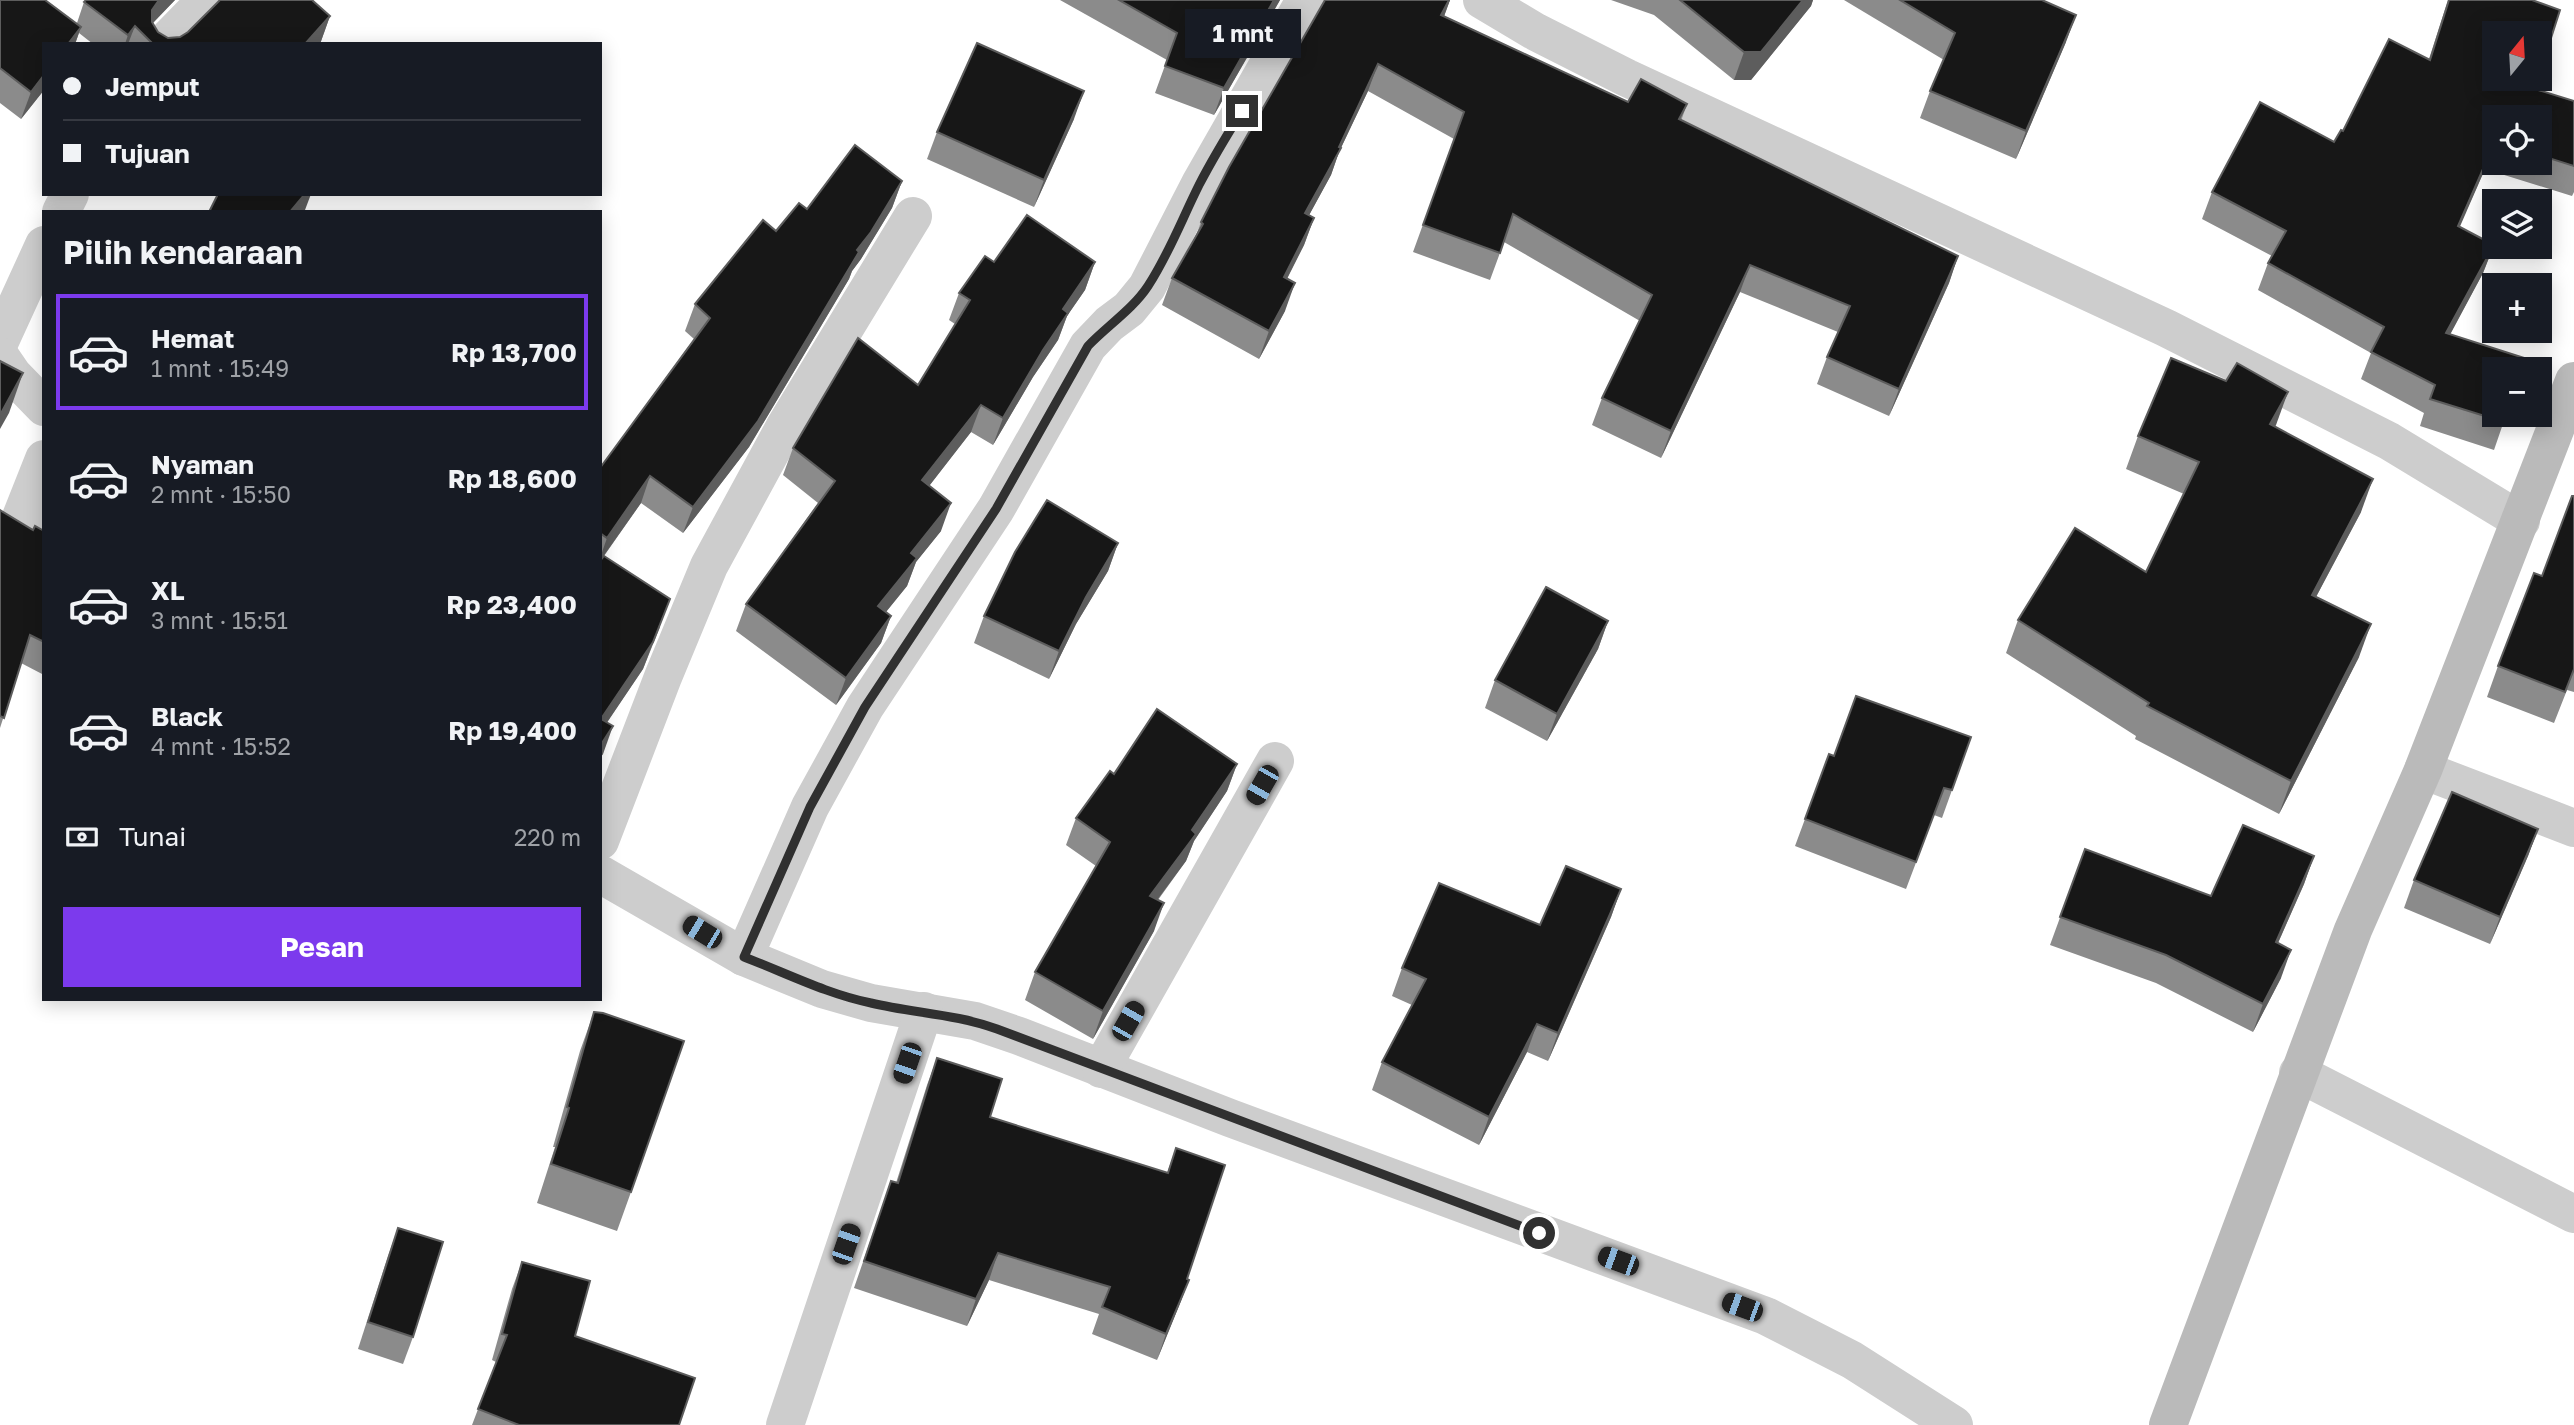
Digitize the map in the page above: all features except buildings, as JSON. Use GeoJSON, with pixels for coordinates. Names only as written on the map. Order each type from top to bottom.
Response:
{"type":"FeatureCollection","features":[{"type":"Feature","properties":{"kind":"street"},"geometry":{"type":"LineString","coordinates":[[165,42],[206,0]]}},
{"type":"Feature","properties":{"kind":"street"},"geometry":{"type":"LineString","coordinates":[[744,957],[805,818],[865,707],[996,509],[1088,346],[1108,324],[1129,309],[1147,287],[1200,184],[1305,0]]}},
{"type":"Feature","properties":{"kind":"street"},"geometry":{"type":"LineString","coordinates":[[1482,0],[1536,32],[1627,78],[2178,334],[2389,441],[2521,521]]}},
{"type":"Feature","properties":{"kind":"street"},"geometry":{"type":"LineString","coordinates":[[602,836],[709,566],[784,428],[913,216]]}},
{"type":"Feature","properties":{"kind":"street"},"geometry":{"type":"LineString","coordinates":[[0,341],[42,250]]}},
{"type":"Feature","properties":{"kind":"street"},"geometry":{"type":"LineString","coordinates":[[0,356],[13,375],[42,405]]}},
{"type":"Feature","properties":{"kind":"street"},"geometry":{"type":"LineString","coordinates":[[2168,1425],[2353,930],[2423,769],[2574,381]]}},
{"type":"Feature","properties":{"kind":"street"},"geometry":{"type":"LineString","coordinates":[[42,464],[21,517],[24,524],[42,539]]}},
{"type":"Feature","properties":{"kind":"street"},"geometry":{"type":"LineString","coordinates":[[1101,1069],[1275,761]]}},
{"type":"Feature","properties":{"kind":"street"},"geometry":{"type":"LineString","coordinates":[[2423,769],[2574,828]]}},
{"type":"Feature","properties":{"kind":"street"},"geometry":{"type":"LineString","coordinates":[[602,875],[744,957],[822,989],[871,1003],[975,1021],[1501,1219],[1766,1315],[1852,1360],[1954,1425]]}},
{"type":"Feature","properties":{"kind":"street"},"geometry":{"type":"LineString","coordinates":[[785,1425],[924,1011]]}},
{"type":"Feature","properties":{"kind":"street"},"geometry":{"type":"LineString","coordinates":[[2298,1073],[2574,1214]]}},
{"type":"Feature","properties":{"kind":"route"},"geometry":{"type":"LineString","coordinates":[[1242,111],[1200,184],[1147,287],[1129,309],[1108,324],[1088,346],[996,509],[865,707],[810,807],[744,957],[822,989],[871,1003],[975,1021],[1539,1233]]}}]}
